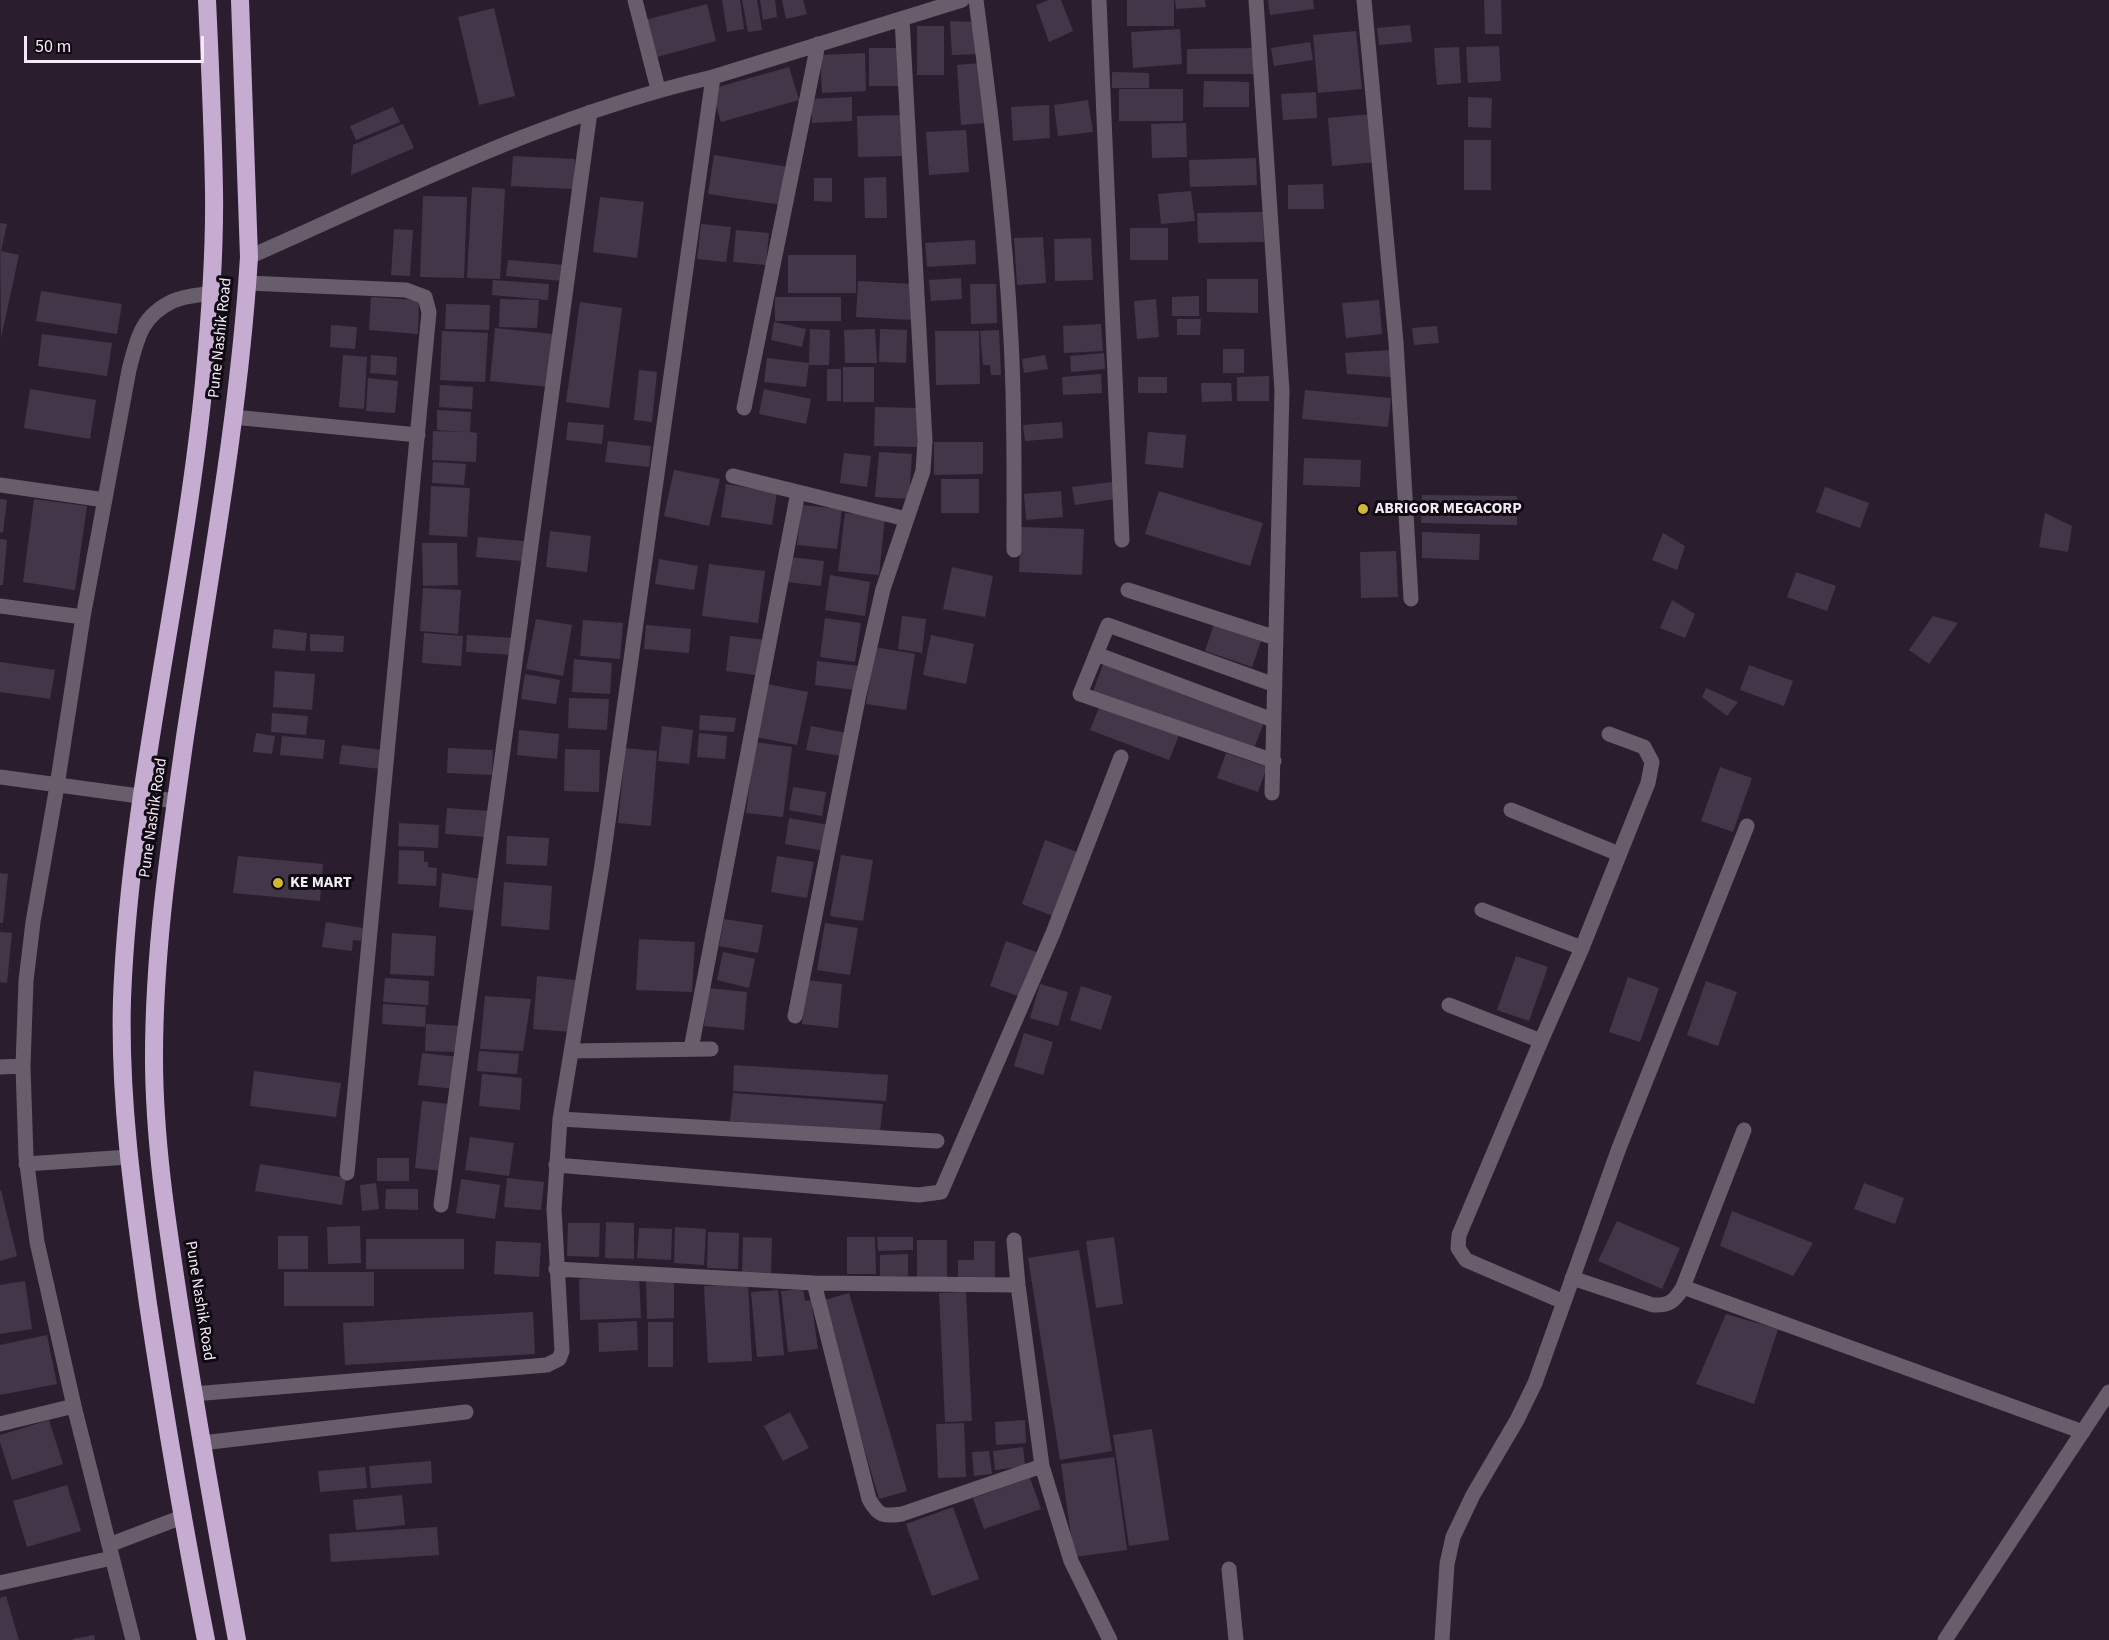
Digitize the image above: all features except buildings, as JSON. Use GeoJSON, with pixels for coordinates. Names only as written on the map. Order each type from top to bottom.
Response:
{"type":"FeatureCollection","features":[{"type":"Feature","properties":{"kind":"highway","name":"Pune Nashik Road"},"geometry":{"type":"LineString","coordinates":[[206,1640],[182,1517],[133,1201],[124,1104],[122,1002],[126,938],[142,796],[176,592],[204,384],[211,293],[214,194],[207,0]]}},
{"type":"Feature","properties":{"kind":"highway","name":"Pune Nashik Road"},"geometry":{"type":"LineString","coordinates":[[237,1640],[193,1394],[166,1222],[157,1131],[154,1058],[157,967],[166,864],[216,545],[247,283],[249,257],[240,0]]}},
{"type":"Feature","properties":{"kind":"street"},"geometry":{"type":"LineString","coordinates":[[635,0],[658,89]]}},
{"type":"Feature","properties":{"kind":"street"},"geometry":{"type":"LineString","coordinates":[[249,257],[506,143],[590,112],[658,89],[713,77],[962,0]]}},
{"type":"Feature","properties":{"kind":"street"},"geometry":{"type":"LineString","coordinates":[[976,0],[995,150],[1006,269],[1011,342],[1014,550]]}},
{"type":"Feature","properties":{"kind":"street"},"geometry":{"type":"LineString","coordinates":[[1099,0],[1122,540]]}},
{"type":"Feature","properties":{"kind":"street"},"geometry":{"type":"LineString","coordinates":[[1256,0],[1282,391],[1272,793]]}},
{"type":"Feature","properties":{"kind":"street"},"geometry":{"type":"LineString","coordinates":[[1364,0],[1396,342],[1411,599]]}},
{"type":"Feature","properties":{"kind":"street"},"geometry":{"type":"LineString","coordinates":[[795,1016],[859,694],[883,589],[923,471],[925,441],[902,19]]}},
{"type":"Feature","properties":{"kind":"street"},"geometry":{"type":"LineString","coordinates":[[744,408],[818,44]]}},
{"type":"Feature","properties":{"kind":"street"},"geometry":{"type":"LineString","coordinates":[[193,1394],[547,1365],[559,1359],[562,1351],[554,1209],[560,1119],[602,865],[713,77]]}},
{"type":"Feature","properties":{"kind":"street"},"geometry":{"type":"LineString","coordinates":[[441,1205],[590,112]]}},
{"type":"Feature","properties":{"kind":"street"},"geometry":{"type":"LineString","coordinates":[[247,283],[406,290],[425,297],[429,312],[347,1173]]}},
{"type":"Feature","properties":{"kind":"street"},"geometry":{"type":"LineString","coordinates":[[132,1640],[74,1406],[37,1242],[26,1164],[23,1066],[26,981],[33,922],[84,618],[129,370],[138,334],[149,317],[174,300],[211,293]]}},
{"type":"Feature","properties":{"kind":"street"},"geometry":{"type":"LineString","coordinates":[[232,417],[418,435]]}},
{"type":"Feature","properties":{"kind":"street"},"geometry":{"type":"LineString","coordinates":[[733,476],[906,519]]}},
{"type":"Feature","properties":{"kind":"street"},"geometry":{"type":"LineString","coordinates":[[0,485],[105,500]]}},
{"type":"Feature","properties":{"kind":"street"},"geometry":{"type":"LineString","coordinates":[[691,1049],[798,492]]}},
{"type":"Feature","properties":{"kind":"street"},"geometry":{"type":"LineString","coordinates":[[1128,590],[1276,638]]}},
{"type":"Feature","properties":{"kind":"street"},"geometry":{"type":"LineString","coordinates":[[0,606],[84,618]]}},
{"type":"Feature","properties":{"kind":"street"},"geometry":{"type":"LineString","coordinates":[[1274,762],[1080,694],[1108,626],[1275,685]]}},
{"type":"Feature","properties":{"kind":"street"},"geometry":{"type":"LineString","coordinates":[[1096,654],[1273,720]]}},
{"type":"Feature","properties":{"kind":"street"},"geometry":{"type":"LineString","coordinates":[[1564,1302],[1466,1260],[1458,1248],[1459,1235],[1540,1041],[1582,948],[1648,783],[1652,762],[1644,747],[1609,734]]}},
{"type":"Feature","properties":{"kind":"street"},"geometry":{"type":"LineString","coordinates":[[556,1165],[919,1196],[941,1192],[1053,933],[1121,757]]}},
{"type":"Feature","properties":{"kind":"street"},"geometry":{"type":"LineString","coordinates":[[0,777],[175,801]]}},
{"type":"Feature","properties":{"kind":"street"},"geometry":{"type":"LineString","coordinates":[[1511,810],[1619,854]]}},
{"type":"Feature","properties":{"kind":"street"},"geometry":{"type":"LineString","coordinates":[[1442,1640],[1447,1564],[1453,1537],[1473,1495],[1517,1420],[1535,1383],[1619,1148],[1747,826]]}},
{"type":"Feature","properties":{"kind":"street"},"geometry":{"type":"LineString","coordinates":[[1482,910],[1582,948]]}},
{"type":"Feature","properties":{"kind":"street"},"geometry":{"type":"LineString","coordinates":[[1449,1005],[1540,1041]]}},
{"type":"Feature","properties":{"kind":"street"},"geometry":{"type":"LineString","coordinates":[[571,1051],[711,1049]]}},
{"type":"Feature","properties":{"kind":"street"},"geometry":{"type":"LineString","coordinates":[[0,1066],[23,1066]]}},
{"type":"Feature","properties":{"kind":"street"},"geometry":{"type":"LineString","coordinates":[[560,1119],[937,1141]]}},
{"type":"Feature","properties":{"kind":"street"},"geometry":{"type":"LineString","coordinates":[[1572,1278],[1653,1305],[1666,1306],[1676,1299],[1683,1287],[1744,1130]]}},
{"type":"Feature","properties":{"kind":"street"},"geometry":{"type":"LineString","coordinates":[[26,1164],[129,1157]]}},
{"type":"Feature","properties":{"kind":"street"},"geometry":{"type":"LineString","coordinates":[[1014,1240],[1042,1466],[1071,1561],[1110,1640]]}},
{"type":"Feature","properties":{"kind":"street"},"geometry":{"type":"LineString","coordinates":[[556,1269],[814,1283],[1018,1285]]}},
{"type":"Feature","properties":{"kind":"street"},"geometry":{"type":"LineString","coordinates":[[814,1283],[869,1499],[876,1511],[885,1515],[902,1514],[1042,1466]]}},
{"type":"Feature","properties":{"kind":"street"},"geometry":{"type":"LineString","coordinates":[[1683,1287],[2083,1432]]}},
{"type":"Feature","properties":{"kind":"street"},"geometry":{"type":"LineString","coordinates":[[1945,1640],[2109,1392]]}},
{"type":"Feature","properties":{"kind":"street"},"geometry":{"type":"LineString","coordinates":[[0,1424],[74,1406]]}},
{"type":"Feature","properties":{"kind":"street"},"geometry":{"type":"LineString","coordinates":[[202,1443],[466,1412]]}},
{"type":"Feature","properties":{"kind":"street"},"geometry":{"type":"LineString","coordinates":[[0,1583],[111,1551],[182,1517]]}},
{"type":"Feature","properties":{"kind":"street"},"geometry":{"type":"LineString","coordinates":[[1230,1569],[1236,1640]]}},
{"type":"Feature","properties":{"kind":"place","name":"ABRIGOR MEGACORP"},"geometry":{"type":"Point","coordinates":[1363,509]}},
{"type":"Feature","properties":{"kind":"place","name":"KE MART"},"geometry":{"type":"Point","coordinates":[278,883]}}]}
